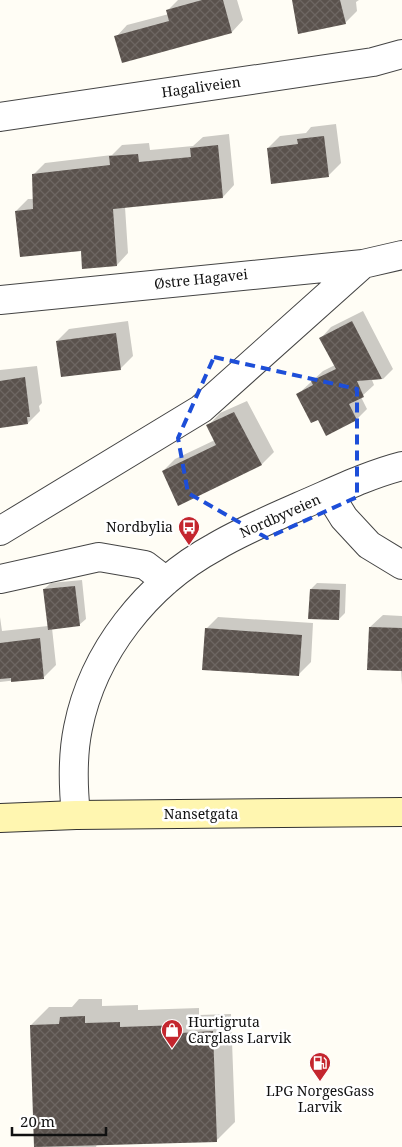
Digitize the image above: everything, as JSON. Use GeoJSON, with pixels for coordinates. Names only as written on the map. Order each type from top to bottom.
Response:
{"type":"FeatureCollection","features":[{"type":"Feature","properties":{"kind":"main road","name":"Nansetgata"},"geometry":{"type":"LineString","coordinates":[[0,818],[76,815],[402,812]]}},
{"type":"Feature","properties":{"kind":"street","name":"Hagaliveien"},"geometry":{"type":"LineString","coordinates":[[0,117],[373,62],[402,54]]}},
{"type":"Feature","properties":{"kind":"street","name":"Østre Hagavei"},"geometry":{"type":"LineString","coordinates":[[0,300],[363,264],[402,255]]}},
{"type":"Feature","properties":{"kind":"street"},"geometry":{"type":"LineString","coordinates":[[0,531],[201,409],[363,264]]}},
{"type":"Feature","properties":{"kind":"street","name":"Nordbyveien"},"geometry":{"type":"LineString","coordinates":[[76,815],[73,775],[78,728],[93,681],[118,634],[136,610],[166,581],[213,548],[258,525],[329,494],[402,466]]}},
{"type":"Feature","properties":{"kind":"street"},"geometry":{"type":"LineString","coordinates":[[329,494],[344,518],[369,545],[402,565]]}},
{"type":"Feature","properties":{"kind":"street"},"geometry":{"type":"LineString","coordinates":[[0,579],[99,557],[145,565],[166,581]]}},
{"type":"Feature","properties":{"kind":"highlighted area"},"geometry":{"type":"Polygon","coordinates":[[[214,357],[357,389],[357,497],[267,538],[188,493],[178,438],[214,357]]]}},
{"type":"Feature","properties":{"kind":"building"},"geometry":{"type":"Polygon","coordinates":[[[202,0],[223,0],[232,33],[122,63],[114,36],[169,21],[166,10],[202,0]]]}},
{"type":"Feature","properties":{"kind":"building"},"geometry":{"type":"Polygon","coordinates":[[[292,0],[340,0],[346,24],[298,34],[292,0]]]}},
{"type":"Feature","properties":{"kind":"building"},"geometry":{"type":"Polygon","coordinates":[[[324,136],[329,177],[271,184],[267,148],[298,144],[297,139],[324,136]]]}},
{"type":"Feature","properties":{"kind":"building"},"geometry":{"type":"Polygon","coordinates":[[[218,145],[223,198],[113,209],[117,266],[82,269],[81,251],[20,257],[15,211],[33,209],[32,174],[110,165],[109,156],[138,154],[139,162],[191,157],[190,148],[218,145]]]}},
{"type":"Feature","properties":{"kind":"building"},"geometry":{"type":"Polygon","coordinates":[[[352,321],[382,379],[357,381],[364,397],[349,404],[357,420],[326,436],[318,420],[311,423],[296,394],[313,385],[311,381],[336,369],[319,338],[352,321]]]}},
{"type":"Feature","properties":{"kind":"building"},"geometry":{"type":"Polygon","coordinates":[[[116,333],[121,370],[61,377],[56,341],[116,333]]]}},
{"type":"Feature","properties":{"kind":"building"},"geometry":{"type":"Polygon","coordinates":[[[25,377],[30,417],[27,417],[28,424],[0,428],[0,381],[25,377]]]}},
{"type":"Feature","properties":{"kind":"building"},"geometry":{"type":"Polygon","coordinates":[[[234,412],[262,465],[178,506],[162,471],[216,445],[206,425],[234,412]]]}},
{"type":"Feature","properties":{"kind":"building"},"geometry":{"type":"Polygon","coordinates":[[[75,586],[80,626],[48,630],[43,589],[75,586]]]}},
{"type":"Feature","properties":{"kind":"building"},"geometry":{"type":"Polygon","coordinates":[[[310,589],[340,590],[339,620],[308,619],[310,589]]]}},
{"type":"Feature","properties":{"kind":"building"},"geometry":{"type":"Polygon","coordinates":[[[369,627],[402,628],[402,671],[367,670],[369,627]]]}},
{"type":"Feature","properties":{"kind":"building"},"geometry":{"type":"Polygon","coordinates":[[[205,628],[302,635],[299,676],[202,670],[205,628]]]}},
{"type":"Feature","properties":{"kind":"building"},"geometry":{"type":"Polygon","coordinates":[[[40,638],[44,679],[11,682],[11,678],[0,679],[0,643],[40,638]]]}},
{"type":"Feature","properties":{"kind":"building"},"geometry":{"type":"Polygon","coordinates":[[[85,1016],[85,1023],[120,1022],[120,1027],[181,1025],[181,1033],[213,1031],[217,1142],[34,1147],[30,1025],[59,1024],[60,1017],[85,1016]]]}},
{"type":"Feature","properties":{"kind":"place","name":"Nordbylia"},"geometry":{"type":"Point","coordinates":[189,546]}},
{"type":"Feature","properties":{"kind":"place","name":"Hurtigruta Carglass Larvik"},"geometry":{"type":"Point","coordinates":[172,1049]}},
{"type":"Feature","properties":{"kind":"place","name":"LPG NorgesGass Larvik"},"geometry":{"type":"Point","coordinates":[320,1082]}}]}
